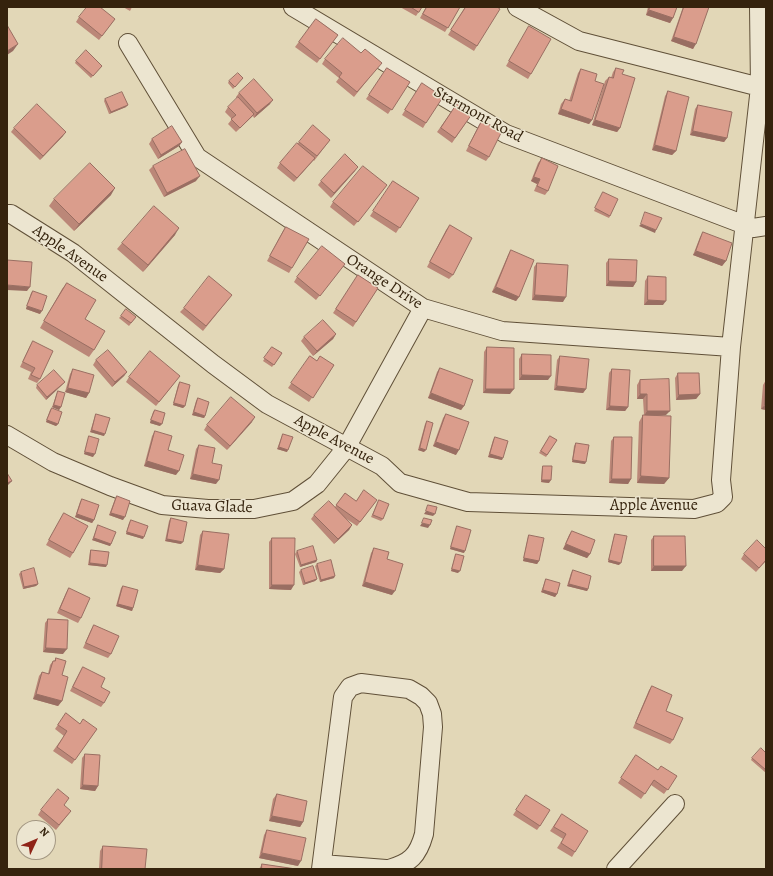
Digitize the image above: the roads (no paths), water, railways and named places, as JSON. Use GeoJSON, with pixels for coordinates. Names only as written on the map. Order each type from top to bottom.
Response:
{"type":"FeatureCollection","features":[{"type":"Feature","properties":{"kind":"street","name":"Starmont Road"},"geometry":{"type":"LineString","coordinates":[[293,7],[506,134],[744,223],[753,228],[766,226]]}},
{"type":"Feature","properties":{"kind":"street"},"geometry":{"type":"LineString","coordinates":[[517,7],[579,41],[760,87]]}},
{"type":"Feature","properties":{"kind":"street"},"geometry":{"type":"LineString","coordinates":[[731,347],[760,87],[759,7]]}},
{"type":"Feature","properties":{"kind":"street","name":"Orange Drive"},"geometry":{"type":"LineString","coordinates":[[128,43],[197,157],[423,308],[502,331],[731,347]]}},
{"type":"Feature","properties":{"kind":"street","name":"Apple Avenue"},"geometry":{"type":"LineString","coordinates":[[8,211],[73,253],[213,364],[268,404],[346,448],[382,466],[400,483],[468,502],[694,509],[717,503],[722,497],[721,480],[731,347]]}},
{"type":"Feature","properties":{"kind":"street","name":"Guava Glade"},"geometry":{"type":"LineString","coordinates":[[7,435],[53,462],[110,486],[162,505],[208,509],[254,509],[293,501],[317,484],[346,448],[423,308]]}},
{"type":"Feature","properties":{"kind":"street"},"geometry":{"type":"LineString","coordinates":[[386,869],[321,867],[342,697],[350,687],[361,683],[409,689],[424,700],[432,714],[433,727],[424,834],[420,847],[413,858],[402,866],[389,869]]}},
{"type":"Feature","properties":{"kind":"street"},"geometry":{"type":"LineString","coordinates":[[616,869],[675,804]]}}]}
